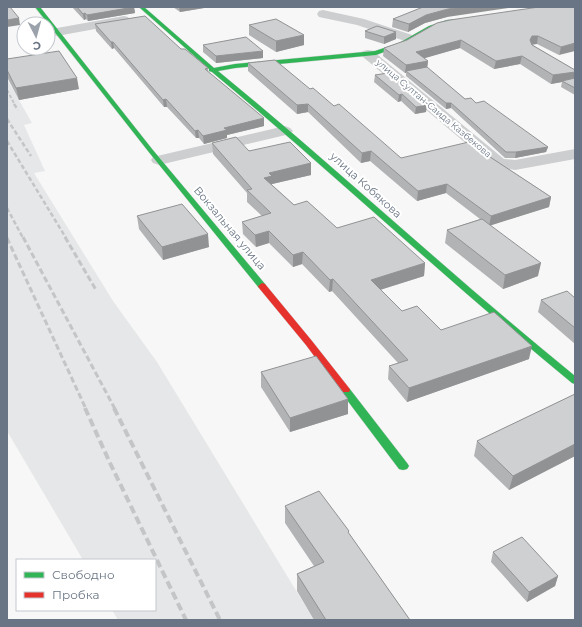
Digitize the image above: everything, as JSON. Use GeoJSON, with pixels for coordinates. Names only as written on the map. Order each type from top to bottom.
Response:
{"type":"FeatureCollection","features":[{"type":"Feature","properties":{"kind":"street","name":"Вокзальная улица"},"geometry":{"type":"LineString","coordinates":[[37,7],[159,160],[309,342],[403,466]]}},
{"type":"Feature","properties":{"kind":"street","name":"улица Кобякова"},"geometry":{"type":"LineString","coordinates":[[141,7],[211,70],[285,131],[496,316],[575,381]]}},
{"type":"Feature","properties":{"kind":"street"},"geometry":{"type":"LineString","coordinates":[[323,14],[360,22],[411,39]]}},
{"type":"Feature","properties":{"kind":"street"},"geometry":{"type":"LineString","coordinates":[[57,32],[150,16]]}},
{"type":"Feature","properties":{"kind":"street"},"geometry":{"type":"LineString","coordinates":[[211,70],[235,66],[368,54],[385,50],[411,39],[431,27],[447,22],[467,19]]}},
{"type":"Feature","properties":{"kind":"street","name":"улица Султан-Саида Казбекова"},"geometry":{"type":"LineString","coordinates":[[368,54],[499,163],[515,165],[575,154]]}},
{"type":"Feature","properties":{"kind":"street"},"geometry":{"type":"LineString","coordinates":[[159,160],[285,131]]}},
{"type":"Feature","properties":{"kind":"shaded area"},"geometry":{"type":"Polygon","coordinates":[[[7,79],[32,123],[24,125],[45,171],[34,173],[113,301],[157,362],[314,620],[118,620],[113,611],[156,611],[156,559],[82,559],[7,431],[7,79]]]}},
{"type":"Feature","properties":{"kind":"building"},"geometry":{"type":"Polygon","coordinates":[[[7,7],[10,7],[17,16],[16,18],[7,20],[7,7]]]}},
{"type":"Feature","properties":{"kind":"building"},"geometry":{"type":"Polygon","coordinates":[[[77,7],[134,7],[87,15],[85,13],[83,14],[77,7]]]}},
{"type":"Feature","properties":{"kind":"building"},"geometry":{"type":"Polygon","coordinates":[[[423,7],[461,7],[426,15],[409,24],[393,19],[423,7]]]}},
{"type":"Feature","properties":{"kind":"building"},"geometry":{"type":"Polygon","coordinates":[[[539,7],[575,7],[575,43],[561,47],[538,36],[532,36],[530,40],[532,45],[575,70],[575,72],[553,75],[522,56],[496,61],[461,40],[416,52],[428,61],[406,65],[384,48],[407,40],[437,23],[539,7]]]}},
{"type":"Feature","properties":{"kind":"building"},"geometry":{"type":"Polygon","coordinates":[[[145,16],[181,49],[185,49],[208,68],[205,69],[264,118],[224,128],[227,130],[203,136],[198,130],[195,131],[166,99],[163,100],[113,42],[111,42],[95,24],[145,16]]]}},
{"type":"Feature","properties":{"kind":"building"},"geometry":{"type":"Polygon","coordinates":[[[276,19],[304,35],[276,41],[249,25],[276,19]]]}},
{"type":"Feature","properties":{"kind":"building"},"geometry":{"type":"Polygon","coordinates":[[[377,26],[396,32],[384,37],[365,31],[377,26]]]}},
{"type":"Feature","properties":{"kind":"building"},"geometry":{"type":"Polygon","coordinates":[[[246,37],[263,51],[216,56],[203,45],[246,37]]]}},
{"type":"Feature","properties":{"kind":"building"},"geometry":{"type":"Polygon","coordinates":[[[56,51],[59,51],[77,78],[16,88],[7,70],[7,59],[26,56],[56,56],[56,51]]]}},
{"type":"Feature","properties":{"kind":"building"},"geometry":{"type":"Polygon","coordinates":[[[275,60],[310,89],[313,88],[334,106],[339,104],[401,158],[473,141],[490,154],[487,155],[551,197],[491,216],[447,184],[418,191],[371,151],[362,153],[308,104],[297,105],[248,63],[275,60]]]}},
{"type":"Feature","properties":{"kind":"building"},"geometry":{"type":"Polygon","coordinates":[[[427,67],[465,99],[471,98],[476,103],[484,101],[548,147],[506,152],[451,103],[446,103],[406,71],[427,67]]]}},
{"type":"Feature","properties":{"kind":"building"},"geometry":{"type":"Polygon","coordinates":[[[388,73],[427,105],[416,107],[402,94],[399,95],[375,75],[388,73]]]}},
{"type":"Feature","properties":{"kind":"building"},"geometry":{"type":"Polygon","coordinates":[[[575,78],[575,88],[562,81],[575,78]]]}},
{"type":"Feature","properties":{"kind":"building"},"geometry":{"type":"Polygon","coordinates":[[[236,137],[249,151],[290,142],[311,163],[269,173],[272,176],[264,178],[294,205],[307,201],[337,228],[374,217],[425,263],[371,280],[402,311],[417,306],[441,330],[494,312],[532,346],[409,388],[389,366],[408,360],[333,279],[330,280],[303,252],[293,255],[269,231],[255,235],[242,222],[271,213],[247,190],[252,189],[212,143],[236,137]]]}},
{"type":"Feature","properties":{"kind":"building"},"geometry":{"type":"Polygon","coordinates":[[[182,204],[208,234],[162,247],[137,216],[182,204]]]}},
{"type":"Feature","properties":{"kind":"building"},"geometry":{"type":"Polygon","coordinates":[[[482,219],[541,263],[505,275],[447,230],[482,219]]]}},
{"type":"Feature","properties":{"kind":"building"},"geometry":{"type":"Polygon","coordinates":[[[567,291],[575,298],[575,328],[541,300],[567,291]]]}},
{"type":"Feature","properties":{"kind":"building"},"geometry":{"type":"Polygon","coordinates":[[[316,356],[348,399],[290,418],[261,372],[316,356]]]}},
{"type":"Feature","properties":{"kind":"building"},"geometry":{"type":"Polygon","coordinates":[[[575,394],[575,444],[513,476],[477,441],[575,394]]]}},
{"type":"Feature","properties":{"kind":"building"},"geometry":{"type":"Polygon","coordinates":[[[319,491],[349,531],[348,532],[410,620],[326,620],[297,574],[324,562],[285,506],[319,491]]]}},
{"type":"Feature","properties":{"kind":"building"},"geometry":{"type":"Polygon","coordinates":[[[522,537],[558,576],[529,592],[493,552],[522,537]]]}},
{"type":"Feature","properties":{"kind":"railway"},"geometry":{"type":"LineString","coordinates":[[7,90],[15,105]]}},
{"type":"Feature","properties":{"kind":"railway"},"geometry":{"type":"LineString","coordinates":[[14,104],[18,110]]}},
{"type":"Feature","properties":{"kind":"railway"},"geometry":{"type":"LineString","coordinates":[[7,119],[31,156]]}},
{"type":"Feature","properties":{"kind":"railway"},"geometry":{"type":"LineString","coordinates":[[7,141],[66,238]]}},
{"type":"Feature","properties":{"kind":"railway"},"geometry":{"type":"LineString","coordinates":[[7,208],[23,238]]}},
{"type":"Feature","properties":{"kind":"railway"},"geometry":{"type":"LineString","coordinates":[[23,237],[115,409]]}},
{"type":"Feature","properties":{"kind":"railway"},"geometry":{"type":"LineString","coordinates":[[65,237],[96,290]]}},
{"type":"Feature","properties":{"kind":"railway"},"geometry":{"type":"LineString","coordinates":[[7,238],[86,409]]}},
{"type":"Feature","properties":{"kind":"railway"},"geometry":{"type":"LineString","coordinates":[[85,408],[186,620]]}},
{"type":"Feature","properties":{"kind":"railway"},"geometry":{"type":"LineString","coordinates":[[114,408],[220,620]]}},
{"type":"Feature","properties":{"kind":"traffic: fast"},"geometry":{"type":"LineString","coordinates":[[37,7],[150,150],[262,286]]}},
{"type":"Feature","properties":{"kind":"traffic: fast"},"geometry":{"type":"LineString","coordinates":[[141,7],[286,130],[473,295],[575,381]]}},
{"type":"Feature","properties":{"kind":"traffic: fast"},"geometry":{"type":"LineString","coordinates":[[211,70],[235,66],[376,53],[401,44],[431,27],[447,22],[461,20]]}},
{"type":"Feature","properties":{"kind":"traffic: fast"},"geometry":{"type":"LineString","coordinates":[[345,390],[403,466]]}},
{"type":"Feature","properties":{"kind":"traffic: jam"},"geometry":{"type":"LineString","coordinates":[[262,286],[345,390]]}}]}
